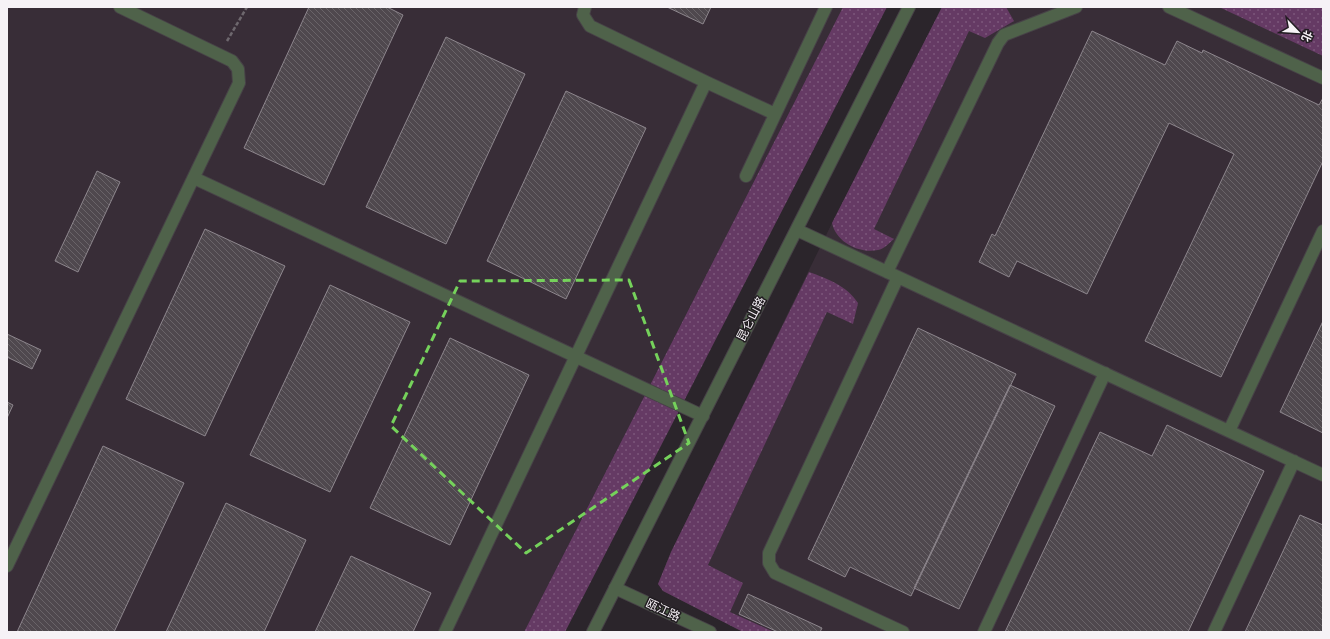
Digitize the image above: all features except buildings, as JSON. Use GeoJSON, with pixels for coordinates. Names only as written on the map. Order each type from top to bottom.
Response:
{"type":"FeatureCollection","features":[{"type":"Feature","properties":{"kind":"street"},"geometry":{"type":"LineString","coordinates":[[7,566],[240,84],[238,69],[232,61],[120,7]]}},
{"type":"Feature","properties":{"kind":"street"},"geometry":{"type":"LineString","coordinates":[[586,7],[584,15],[590,26],[776,114]]}},
{"type":"Feature","properties":{"kind":"street"},"geometry":{"type":"LineString","coordinates":[[746,176],[826,7]]}},
{"type":"Feature","properties":{"kind":"street","name":"昆仑山路"},"geometry":{"type":"LineString","coordinates":[[593,632],[909,7]]}},
{"type":"Feature","properties":{"kind":"street"},"geometry":{"type":"LineString","coordinates":[[887,272],[998,43],[1004,36],[1076,7]]}},
{"type":"Feature","properties":{"kind":"street"},"geometry":{"type":"LineString","coordinates":[[1169,7],[1323,78]]}},
{"type":"Feature","properties":{"kind":"street"},"geometry":{"type":"LineString","coordinates":[[445,632],[706,82]]}},
{"type":"Feature","properties":{"kind":"street"},"geometry":{"type":"LineString","coordinates":[[194,178],[703,416]]}},
{"type":"Feature","properties":{"kind":"street"},"geometry":{"type":"LineString","coordinates":[[797,230],[1323,475]]}},
{"type":"Feature","properties":{"kind":"street"},"geometry":{"type":"LineString","coordinates":[[1229,431],[1323,231]]}},
{"type":"Feature","properties":{"kind":"street"},"geometry":{"type":"LineString","coordinates":[[898,277],[769,553],[769,562],[775,573],[903,632]]}},
{"type":"Feature","properties":{"kind":"street"},"geometry":{"type":"LineString","coordinates":[[984,632],[1105,373]]}},
{"type":"Feature","properties":{"kind":"street"},"geometry":{"type":"LineString","coordinates":[[1214,632],[1294,461]]}},
{"type":"Feature","properties":{"kind":"street","name":"瓯江路"},"geometry":{"type":"LineString","coordinates":[[616,588],[710,632]]}},
{"type":"Feature","properties":{"kind":"path"},"geometry":{"type":"LineString","coordinates":[[219,54],[247,7]]}},
{"type":"Feature","properties":{"kind":"highlighted area"},"geometry":{"type":"Polygon","coordinates":[[[629,280],[689,443],[526,553],[391,426],[460,281],[629,280]]]}},
{"type":"Feature","properties":{"kind":"shaded area"},"geometry":{"type":"Polygon","coordinates":[[[7,7],[843,7],[524,632],[7,632],[7,7]]]}},
{"type":"Feature","properties":{"kind":"shaded area"},"geometry":{"type":"Polygon","coordinates":[[[843,7],[887,7],[565,632],[524,632],[843,7]]]}},
{"type":"Feature","properties":{"kind":"shaded area"},"geometry":{"type":"Polygon","coordinates":[[[942,7],[1323,7],[1323,632],[743,632],[663,591],[658,584],[671,552],[832,223],[942,7]]]}},
{"type":"Feature","properties":{"kind":"shaded area"},"geometry":{"type":"Polygon","coordinates":[[[942,7],[1006,7],[1014,21],[985,38],[969,31],[874,229],[894,239],[878,250],[871,251],[856,248],[843,241],[838,236],[832,223],[942,7]]]}},
{"type":"Feature","properties":{"kind":"shaded area"},"geometry":{"type":"Polygon","coordinates":[[[1219,7],[1323,7],[1323,56],[1219,7]]]}},
{"type":"Feature","properties":{"kind":"shaded area"},"geometry":{"type":"Polygon","coordinates":[[[809,272],[836,283],[848,292],[858,303],[853,324],[827,312],[708,565],[743,583],[730,612],[774,632],[743,632],[663,591],[658,584],[671,552],[809,272]]]}}]}
